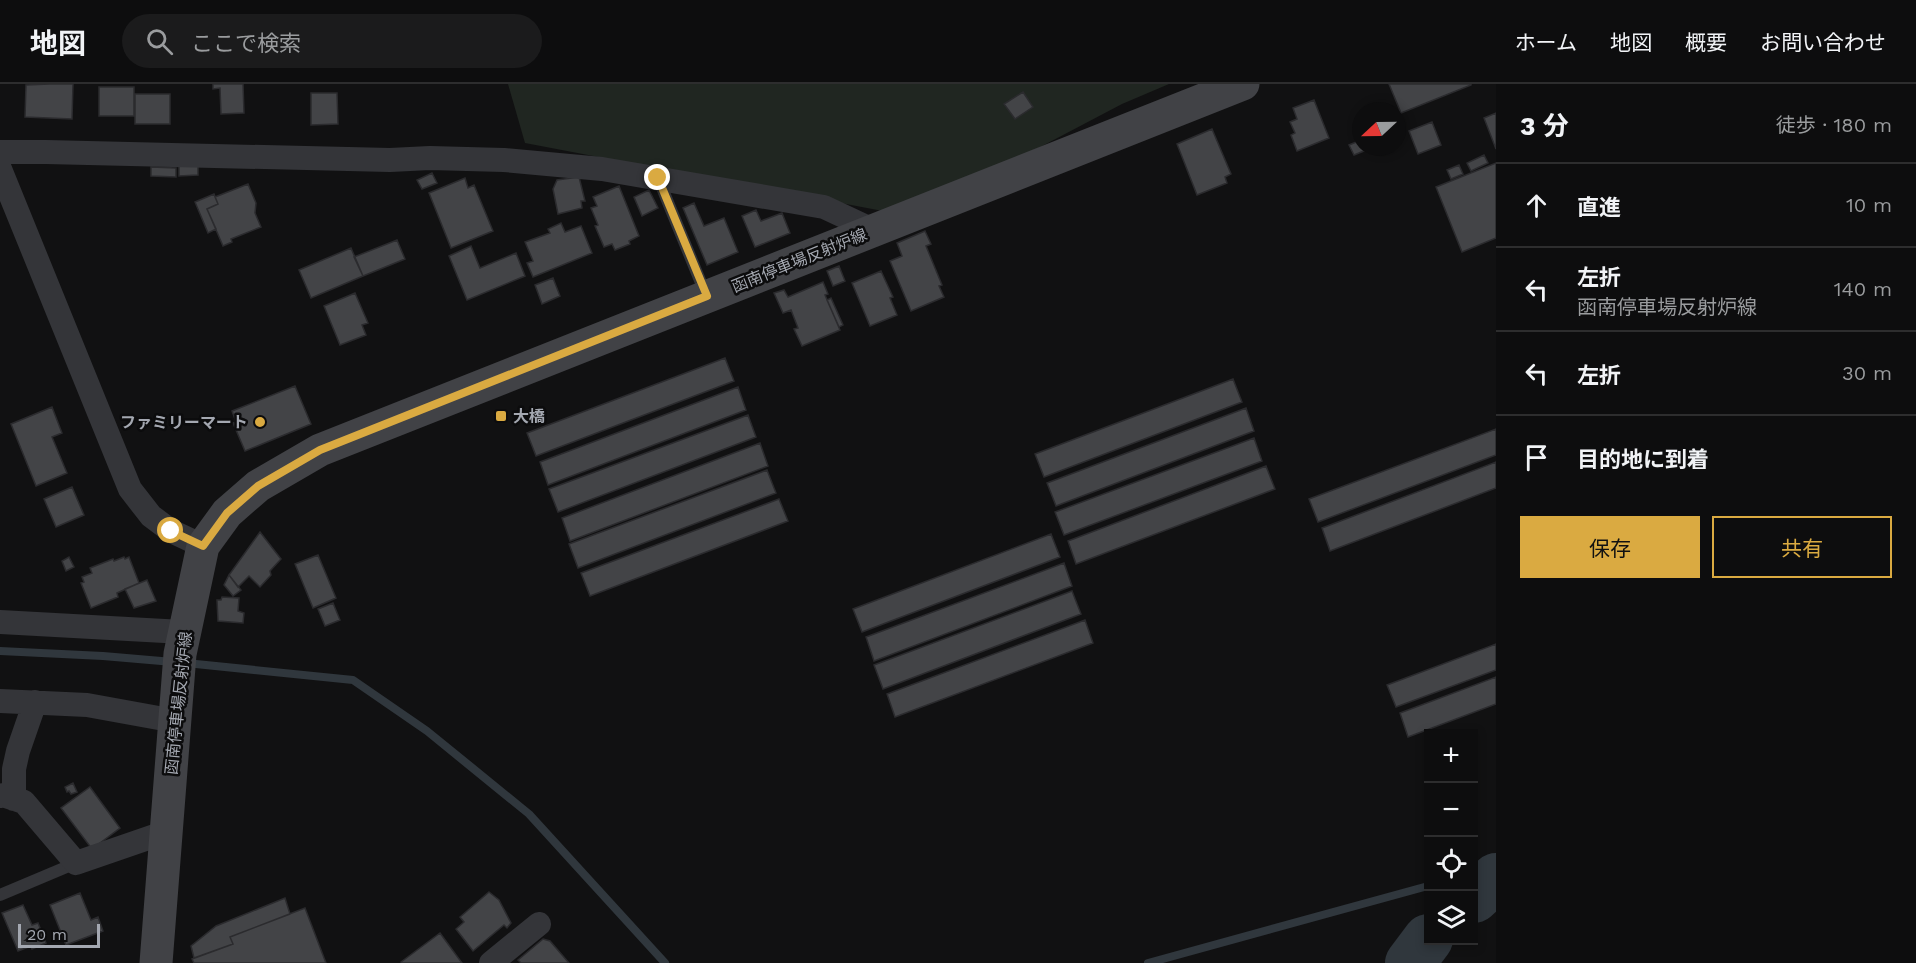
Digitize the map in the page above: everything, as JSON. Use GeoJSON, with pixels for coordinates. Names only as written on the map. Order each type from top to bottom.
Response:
{"type":"FeatureCollection","features":[{"type":"Feature","properties":{"kind":"main road","name":"函南停車場反射炉線"},"geometry":{"type":"LineString","coordinates":[[156,963],[182,643],[203,546],[227,513],[258,486],[320,450],[1243,84]]}},
{"type":"Feature","properties":{"kind":"street"},"geometry":{"type":"LineString","coordinates":[[0,152],[390,160],[430,158],[504,160],[602,168],[824,207],[873,230]]}},
{"type":"Feature","properties":{"kind":"street"},"geometry":{"type":"LineString","coordinates":[[0,169],[130,489],[151,516],[171,531],[203,546]]}},
{"type":"Feature","properties":{"kind":"street"},"geometry":{"type":"LineString","coordinates":[[0,622],[182,643]]}},
{"type":"Feature","properties":{"kind":"street"},"geometry":{"type":"LineString","coordinates":[[0,701],[87,705],[175,717]]}},
{"type":"Feature","properties":{"kind":"street"},"geometry":{"type":"LineString","coordinates":[[35,702],[18,751],[7,797],[24,802],[76,863],[166,832]]}},
{"type":"Feature","properties":{"kind":"street"},"geometry":{"type":"LineString","coordinates":[[491,963],[539,924]]}},
{"type":"Feature","properties":{"kind":"lane"},"geometry":{"type":"LineString","coordinates":[[658,178],[707,296]]}},
{"type":"Feature","properties":{"kind":"lane"},"geometry":{"type":"LineString","coordinates":[[0,895],[76,863]]}},
{"type":"Feature","properties":{"kind":"shaded area"},"geometry":{"type":"Polygon","coordinates":[[[508,84],[1169,84],[1122,104],[909,216],[525,143],[508,84]]]}},
{"type":"Feature","properties":{"kind":"building"},"geometry":{"type":"Polygon","coordinates":[[[73,84],[72,119],[25,117],[26,85],[73,84]]]}},
{"type":"Feature","properties":{"kind":"building"},"geometry":{"type":"Polygon","coordinates":[[[213,84],[243,84],[244,113],[221,114],[220,88],[213,89],[213,84]]]}},
{"type":"Feature","properties":{"kind":"building"},"geometry":{"type":"Polygon","coordinates":[[[1389,84],[1471,84],[1406,111],[1406,102],[1396,102],[1389,84]]]}},
{"type":"Feature","properties":{"kind":"building"},"geometry":{"type":"Polygon","coordinates":[[[99,87],[134,87],[134,116],[99,116],[99,87]]]}},
{"type":"Feature","properties":{"kind":"building"},"geometry":{"type":"Polygon","coordinates":[[[1023,92],[1033,107],[1015,119],[1004,104],[1023,92]]]}},
{"type":"Feature","properties":{"kind":"building"},"geometry":{"type":"Polygon","coordinates":[[[311,93],[337,93],[338,124],[311,125],[311,93]]]}},
{"type":"Feature","properties":{"kind":"building"},"geometry":{"type":"Polygon","coordinates":[[[135,94],[170,94],[170,124],[135,124],[135,94]]]}},
{"type":"Feature","properties":{"kind":"building"},"geometry":{"type":"Polygon","coordinates":[[[1314,100],[1329,138],[1297,151],[1291,135],[1295,133],[1290,122],[1297,119],[1293,108],[1314,100]]]}},
{"type":"Feature","properties":{"kind":"building"},"geometry":{"type":"Polygon","coordinates":[[[1496,113],[1496,149],[1484,118],[1496,113]]]}},
{"type":"Feature","properties":{"kind":"building"},"geometry":{"type":"Polygon","coordinates":[[[1432,122],[1441,145],[1418,154],[1409,131],[1432,122]]]}},
{"type":"Feature","properties":{"kind":"building"},"geometry":{"type":"Polygon","coordinates":[[[1212,129],[1231,174],[1225,177],[1227,183],[1197,195],[1177,144],[1212,129]]]}},
{"type":"Feature","properties":{"kind":"building"},"geometry":{"type":"Polygon","coordinates":[[[1484,155],[1488,163],[1471,171],[1467,163],[1484,155]]]}},
{"type":"Feature","properties":{"kind":"building"},"geometry":{"type":"Polygon","coordinates":[[[1496,163],[1496,238],[1462,252],[1436,187],[1496,163]]]}},
{"type":"Feature","properties":{"kind":"building"},"geometry":{"type":"Polygon","coordinates":[[[1459,165],[1463,174],[1451,179],[1447,170],[1459,165]]]}},
{"type":"Feature","properties":{"kind":"building"},"geometry":{"type":"Polygon","coordinates":[[[179,166],[198,166],[198,175],[179,176],[179,166]]]}},
{"type":"Feature","properties":{"kind":"building"},"geometry":{"type":"Polygon","coordinates":[[[151,167],[176,168],[176,177],[151,176],[151,167]]]}},
{"type":"Feature","properties":{"kind":"building"},"geometry":{"type":"Polygon","coordinates":[[[432,173],[437,183],[422,189],[417,180],[432,173]]]}},
{"type":"Feature","properties":{"kind":"building"},"geometry":{"type":"Polygon","coordinates":[[[579,177],[585,201],[581,201],[582,208],[558,214],[553,189],[557,180],[579,177]]]}},
{"type":"Feature","properties":{"kind":"building"},"geometry":{"type":"Polygon","coordinates":[[[465,178],[468,188],[474,185],[493,231],[451,248],[429,193],[465,178]]]}},
{"type":"Feature","properties":{"kind":"building"},"geometry":{"type":"Polygon","coordinates":[[[248,184],[256,203],[255,213],[261,227],[231,239],[232,242],[223,246],[207,209],[218,204],[215,197],[248,184]]]}},
{"type":"Feature","properties":{"kind":"building"},"geometry":{"type":"Polygon","coordinates":[[[619,186],[639,236],[629,241],[630,244],[615,250],[612,244],[604,247],[595,226],[598,225],[591,208],[597,206],[593,197],[619,186]]]}},
{"type":"Feature","properties":{"kind":"building"},"geometry":{"type":"Polygon","coordinates":[[[649,190],[658,208],[642,216],[634,197],[649,190]]]}},
{"type":"Feature","properties":{"kind":"building"},"geometry":{"type":"Polygon","coordinates":[[[214,194],[218,204],[207,209],[216,229],[208,233],[195,202],[214,194]]]}},
{"type":"Feature","properties":{"kind":"building"},"geometry":{"type":"Polygon","coordinates":[[[694,203],[704,226],[724,218],[738,252],[707,265],[683,208],[694,203]]]}},
{"type":"Feature","properties":{"kind":"building"},"geometry":{"type":"Polygon","coordinates":[[[756,210],[761,221],[782,213],[790,233],[755,247],[742,216],[756,210]]]}},
{"type":"Feature","properties":{"kind":"building"},"geometry":{"type":"Polygon","coordinates":[[[561,223],[565,232],[581,226],[592,253],[533,277],[527,263],[533,261],[525,242],[550,233],[548,229],[561,223]]]}},
{"type":"Feature","properties":{"kind":"building"},"geometry":{"type":"Polygon","coordinates":[[[925,231],[931,244],[926,246],[942,285],[939,286],[944,297],[911,311],[890,261],[902,256],[897,243],[925,231]]]}},
{"type":"Feature","properties":{"kind":"building"},"geometry":{"type":"Polygon","coordinates":[[[397,240],[405,259],[363,276],[354,257],[397,240]]]}},
{"type":"Feature","properties":{"kind":"building"},"geometry":{"type":"Polygon","coordinates":[[[471,246],[480,268],[516,253],[525,276],[467,300],[449,256],[471,246]]]}},
{"type":"Feature","properties":{"kind":"building"},"geometry":{"type":"Polygon","coordinates":[[[351,248],[363,276],[311,298],[299,270],[351,248]]]}},
{"type":"Feature","properties":{"kind":"building"},"geometry":{"type":"Polygon","coordinates":[[[839,266],[845,281],[833,286],[827,271],[839,266]]]}},
{"type":"Feature","properties":{"kind":"building"},"geometry":{"type":"Polygon","coordinates":[[[881,271],[893,297],[890,298],[897,315],[870,326],[852,283],[881,271]]]}},
{"type":"Feature","properties":{"kind":"building"},"geometry":{"type":"Polygon","coordinates":[[[553,278],[560,296],[542,304],[535,285],[553,278]]]}},
{"type":"Feature","properties":{"kind":"building"},"geometry":{"type":"Polygon","coordinates":[[[823,282],[828,294],[825,295],[840,330],[802,346],[794,329],[798,328],[791,310],[783,313],[774,293],[784,290],[788,297],[823,282]]]}},
{"type":"Feature","properties":{"kind":"building"},"geometry":{"type":"Polygon","coordinates":[[[355,293],[368,323],[362,325],[366,335],[340,345],[324,306],[355,293]]]}},
{"type":"Feature","properties":{"kind":"building"},"geometry":{"type":"Polygon","coordinates":[[[831,298],[843,325],[839,327],[827,300],[831,298]]]}},
{"type":"Feature","properties":{"kind":"building"},"geometry":{"type":"Polygon","coordinates":[[[725,358],[734,381],[536,456],[527,433],[725,358]]]}},
{"type":"Feature","properties":{"kind":"building"},"geometry":{"type":"Polygon","coordinates":[[[1233,379],[1242,402],[1044,477],[1035,454],[1233,379]]]}},
{"type":"Feature","properties":{"kind":"building"},"geometry":{"type":"Polygon","coordinates":[[[295,386],[311,424],[245,451],[233,423],[236,422],[232,411],[295,386]]]}},
{"type":"Feature","properties":{"kind":"building"},"geometry":{"type":"Polygon","coordinates":[[[738,387],[746,410],[548,485],[540,462],[738,387]]]}},
{"type":"Feature","properties":{"kind":"building"},"geometry":{"type":"Polygon","coordinates":[[[52,407],[62,433],[52,437],[67,473],[36,486],[11,424],[52,407]]]}},
{"type":"Feature","properties":{"kind":"building"},"geometry":{"type":"Polygon","coordinates":[[[1246,408],[1254,431],[1056,506],[1047,483],[1246,408]]]}},
{"type":"Feature","properties":{"kind":"building"},"geometry":{"type":"Polygon","coordinates":[[[748,415],[756,437],[558,512],[549,489],[748,415]]]}},
{"type":"Feature","properties":{"kind":"building"},"geometry":{"type":"Polygon","coordinates":[[[1496,429],[1496,455],[1318,522],[1309,499],[1496,429]]]}},
{"type":"Feature","properties":{"kind":"building"},"geometry":{"type":"Polygon","coordinates":[[[1254,438],[1262,461],[1064,535],[1055,512],[1254,438]]]}},
{"type":"Feature","properties":{"kind":"building"},"geometry":{"type":"Polygon","coordinates":[[[760,443],[768,466],[570,541],[562,518],[760,443]]]}},
{"type":"Feature","properties":{"kind":"building"},"geometry":{"type":"Polygon","coordinates":[[[1496,462],[1496,488],[1330,551],[1322,528],[1496,462]]]}},
{"type":"Feature","properties":{"kind":"building"},"geometry":{"type":"Polygon","coordinates":[[[1266,466],[1275,489],[1076,564],[1068,541],[1266,466]]]}},
{"type":"Feature","properties":{"kind":"building"},"geometry":{"type":"Polygon","coordinates":[[[767,470],[776,493],[578,568],[569,544],[767,470]]]}},
{"type":"Feature","properties":{"kind":"building"},"geometry":{"type":"Polygon","coordinates":[[[72,487],[84,515],[56,527],[44,499],[72,487]]]}},
{"type":"Feature","properties":{"kind":"building"},"geometry":{"type":"Polygon","coordinates":[[[779,499],[788,521],[590,596],[581,573],[779,499]]]}},
{"type":"Feature","properties":{"kind":"building"},"geometry":{"type":"Polygon","coordinates":[[[260,532],[281,559],[260,587],[249,576],[238,587],[229,575],[260,532]]]}},
{"type":"Feature","properties":{"kind":"building"},"geometry":{"type":"Polygon","coordinates":[[[1051,534],[1060,557],[862,632],[853,609],[1051,534]]]}},
{"type":"Feature","properties":{"kind":"building"},"geometry":{"type":"Polygon","coordinates":[[[318,555],[336,598],[313,608],[295,564],[318,555]]]}},
{"type":"Feature","properties":{"kind":"building"},"geometry":{"type":"Polygon","coordinates":[[[69,557],[74,567],[66,571],[62,561],[69,557]]]}},
{"type":"Feature","properties":{"kind":"building"},"geometry":{"type":"Polygon","coordinates":[[[124,557],[125,559],[129,557],[139,583],[117,593],[118,597],[91,608],[81,583],[84,582],[82,577],[92,573],[90,568],[124,557]]]}},
{"type":"Feature","properties":{"kind":"building"},"geometry":{"type":"Polygon","coordinates":[[[1064,563],[1072,586],[874,661],[866,637],[1064,563]]]}},
{"type":"Feature","properties":{"kind":"building"},"geometry":{"type":"Polygon","coordinates":[[[229,575],[241,590],[233,596],[224,585],[229,575]]]}},
{"type":"Feature","properties":{"kind":"building"},"geometry":{"type":"Polygon","coordinates":[[[147,580],[156,601],[134,608],[125,589],[147,580]]]}},
{"type":"Feature","properties":{"kind":"building"},"geometry":{"type":"Polygon","coordinates":[[[1072,591],[1081,614],[883,689],[874,665],[1072,591]]]}},
{"type":"Feature","properties":{"kind":"building"},"geometry":{"type":"Polygon","coordinates":[[[222,597],[239,598],[238,611],[244,613],[243,623],[218,621],[217,600],[221,600],[222,597]]]}},
{"type":"Feature","properties":{"kind":"building"},"geometry":{"type":"Polygon","coordinates":[[[333,603],[340,620],[325,626],[318,609],[333,603]]]}},
{"type":"Feature","properties":{"kind":"building"},"geometry":{"type":"Polygon","coordinates":[[[1085,620],[1093,643],[895,717],[887,694],[1085,620]]]}},
{"type":"Feature","properties":{"kind":"building"},"geometry":{"type":"Polygon","coordinates":[[[1496,644],[1496,670],[1396,707],[1387,685],[1496,644]]]}},
{"type":"Feature","properties":{"kind":"building"},"geometry":{"type":"Polygon","coordinates":[[[1496,677],[1496,704],[1424,729],[1408,737],[1400,713],[1496,677]]]}},
{"type":"Feature","properties":{"kind":"building"},"geometry":{"type":"Polygon","coordinates":[[[73,783],[77,792],[71,794],[65,787],[73,783]]]}},
{"type":"Feature","properties":{"kind":"building"},"geometry":{"type":"Polygon","coordinates":[[[90,787],[120,828],[92,849],[61,808],[90,787]]]}},
{"type":"Feature","properties":{"kind":"building"},"geometry":{"type":"Polygon","coordinates":[[[489,892],[499,900],[511,923],[507,928],[504,925],[473,951],[456,929],[464,922],[460,917],[489,892]]]}},
{"type":"Feature","properties":{"kind":"building"},"geometry":{"type":"Polygon","coordinates":[[[80,893],[91,920],[98,917],[103,931],[66,945],[50,905],[80,893]]]}},
{"type":"Feature","properties":{"kind":"building"},"geometry":{"type":"Polygon","coordinates":[[[285,898],[290,914],[230,937],[233,944],[194,958],[191,946],[216,926],[285,898]]]}},
{"type":"Feature","properties":{"kind":"building"},"geometry":{"type":"Polygon","coordinates":[[[23,905],[32,925],[38,923],[46,943],[32,949],[31,946],[18,951],[2,913],[23,905]]]}},
{"type":"Feature","properties":{"kind":"building"},"geometry":{"type":"Polygon","coordinates":[[[305,908],[326,963],[194,963],[192,959],[233,944],[230,937],[305,908]]]}},
{"type":"Feature","properties":{"kind":"building"},"geometry":{"type":"Polygon","coordinates":[[[440,933],[462,963],[401,962],[440,933]]]}},
{"type":"Feature","properties":{"kind":"building"},"geometry":{"type":"Polygon","coordinates":[[[543,939],[550,941],[569,963],[521,963],[518,960],[543,939]]]}},
{"type":"Feature","properties":{"kind":"waterway"},"geometry":{"type":"LineString","coordinates":[[0,651],[173,662]]}},
{"type":"Feature","properties":{"kind":"waterway"},"geometry":{"type":"LineString","coordinates":[[186,663],[353,680],[427,731],[529,814],[665,963]]}},
{"type":"Feature","properties":{"kind":"waterway"},"geometry":{"type":"LineString","coordinates":[[1478,872],[1496,867]]}},
{"type":"Feature","properties":{"kind":"waterway"},"geometry":{"type":"LineString","coordinates":[[1478,894],[1496,878]]}},
{"type":"Feature","properties":{"kind":"waterway"},"geometry":{"type":"LineString","coordinates":[[1148,963],[1424,887]]}},
{"type":"Feature","properties":{"kind":"waterway"},"geometry":{"type":"LineString","coordinates":[[1410,963],[1424,944]]}},
{"type":"Feature","properties":{"kind":"place","name":"大橋"},"geometry":{"type":"Point","coordinates":[501,416]}},
{"type":"Feature","properties":{"kind":"place","name":"ファミリーマート"},"geometry":{"type":"Point","coordinates":[260,422]}},
{"type":"Feature","properties":{"kind":"route"},"geometry":{"type":"LineString","coordinates":[[171,531],[203,546],[227,513],[258,486],[320,450],[707,296],[658,178]]}}]}
